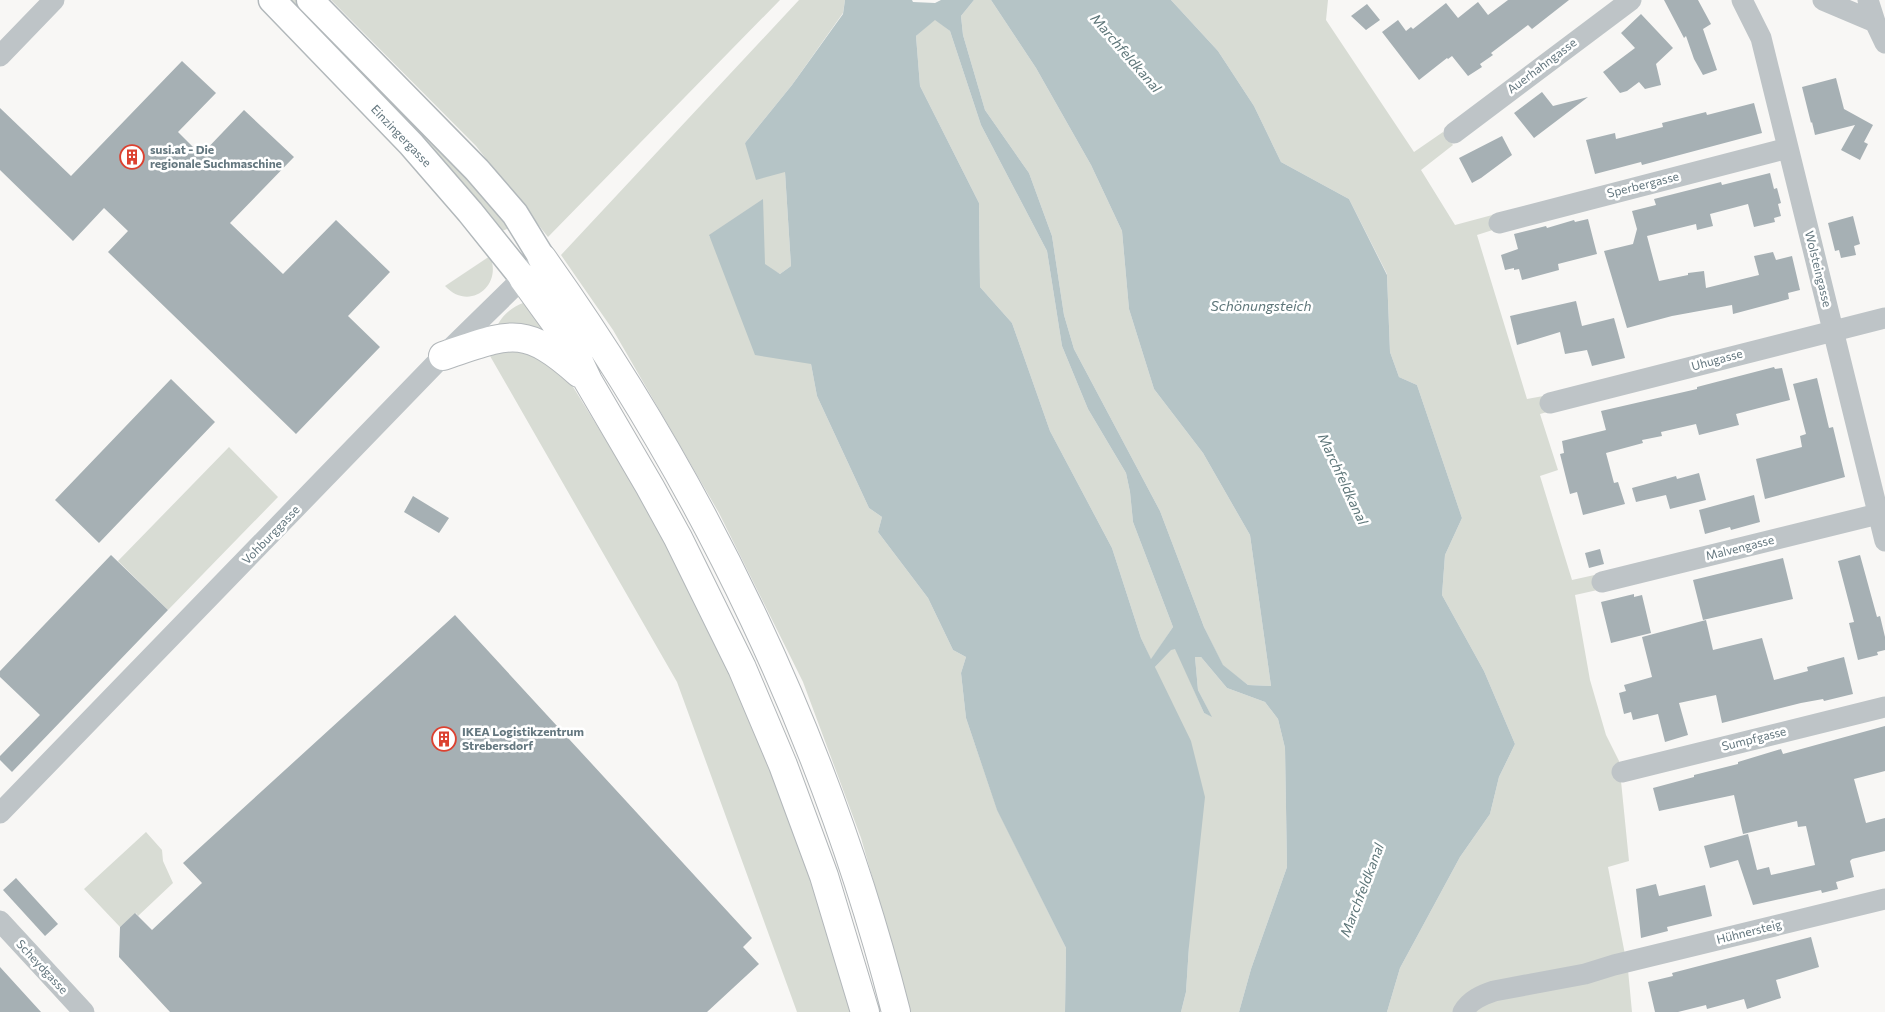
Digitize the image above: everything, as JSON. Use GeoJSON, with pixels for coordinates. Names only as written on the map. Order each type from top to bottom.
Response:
{"type":"FeatureCollection","features":[{"type":"Feature","properties":{"kind":"highway"},"geometry":{"type":"LineString","coordinates":[[542,258],[578,307],[645,416],[700,512],[764,638],[803,727],[838,820],[864,898],[896,1012]]}},
{"type":"Feature","properties":{"kind":"highway"},"geometry":{"type":"LineString","coordinates":[[523,278],[570,343],[588,381],[650,487],[718,616],[763,714],[824,876],[865,1012]]}},
{"type":"Feature","properties":{"kind":"highway"},"geometry":{"type":"LineString","coordinates":[[443,356],[500,337],[525,338],[550,349],[588,381]]}},
{"type":"Feature","properties":{"kind":"main road","name":"Einzingergasse"},"geometry":{"type":"LineString","coordinates":[[272,0],[411,144],[470,212],[523,278]]}},
{"type":"Feature","properties":{"kind":"main road"},"geometry":{"type":"LineString","coordinates":[[310,0],[477,170],[515,214],[542,258]]}},
{"type":"Feature","properties":{"kind":"street"},"geometry":{"type":"LineString","coordinates":[[0,56],[54,0]]}},
{"type":"Feature","properties":{"kind":"street","name":"Auerhahngasse"},"geometry":{"type":"LineString","coordinates":[[1454,133],[1631,0]]}},
{"type":"Feature","properties":{"kind":"street","name":"Wolsteingasse"},"geometry":{"type":"LineString","coordinates":[[1742,0],[1761,38],[1885,541]]}},
{"type":"Feature","properties":{"kind":"street"},"geometry":{"type":"LineString","coordinates":[[1823,0],[1875,22]]}},
{"type":"Feature","properties":{"kind":"street"},"geometry":{"type":"LineString","coordinates":[[1868,0],[1875,22],[1885,43]]}},
{"type":"Feature","properties":{"kind":"street","name":"Sperbergasse"},"geometry":{"type":"LineString","coordinates":[[1498,223],[1788,148]]}},
{"type":"Feature","properties":{"kind":"street","name":"Vohburggasse"},"geometry":{"type":"LineString","coordinates":[[0,813],[443,356],[542,258]]}},
{"type":"Feature","properties":{"kind":"street","name":"Uhugasse"},"geometry":{"type":"LineString","coordinates":[[1550,403],[1885,318]]}},
{"type":"Feature","properties":{"kind":"street","name":"Malvengasse"},"geometry":{"type":"LineString","coordinates":[[1602,582],[1878,514]]}},
{"type":"Feature","properties":{"kind":"street","name":"Sumpfgasse"},"geometry":{"type":"LineString","coordinates":[[1622,772],[1885,707]]}},
{"type":"Feature","properties":{"kind":"street","name":"Hühnersteig"},"geometry":{"type":"LineString","coordinates":[[1463,1012],[1467,1005],[1481,995],[1494,991],[1586,974],[1614,965],[1885,899]]}},
{"type":"Feature","properties":{"kind":"street","name":"Scheydgasse"},"geometry":{"type":"LineString","coordinates":[[0,921],[84,1012]]}},
{"type":"Feature","properties":{"kind":"shaded area"},"geometry":{"type":"Polygon","coordinates":[[[282,0],[303,0],[515,226],[499,232],[282,0]]]}},
{"type":"Feature","properties":{"kind":"shaded area"},"geometry":{"type":"Polygon","coordinates":[[[331,0],[780,0],[548,237],[476,146],[331,0]]]}},
{"type":"Feature","properties":{"kind":"shaded area"},"geometry":{"type":"Polygon","coordinates":[[[799,0],[845,0],[843,13],[792,85],[745,143],[785,172],[791,266],[780,274],[709,236],[811,364],[817,396],[869,508],[882,517],[878,532],[928,598],[953,650],[966,657],[961,673],[966,718],[997,809],[1066,948],[1065,1012],[911,1012],[861,838],[803,682],[719,513],[613,330],[561,255],[799,0]]]}},
{"type":"Feature","properties":{"kind":"shaded area"},"geometry":{"type":"Polygon","coordinates":[[[974,0],[991,0],[1036,68],[1091,165],[1122,231],[1129,309],[1154,389],[1203,453],[1250,535],[1271,686],[1248,685],[1223,666],[1204,627],[1160,511],[1074,349],[1064,315],[1052,236],[1029,173],[985,110],[963,35],[961,16],[974,0]]]}},
{"type":"Feature","properties":{"kind":"shaded area"},"geometry":{"type":"Polygon","coordinates":[[[1171,0],[1328,0],[1326,20],[1414,152],[1443,132],[1453,145],[1421,170],[1455,225],[1496,214],[1499,228],[1477,235],[1527,399],[1554,394],[1558,409],[1540,414],[1558,470],[1540,476],[1572,580],[1599,574],[1602,589],[1575,595],[1590,680],[1606,735],[1619,761],[1629,861],[1608,867],[1628,970],[1632,1012],[1387,1012],[1400,968],[1460,857],[1490,814],[1499,777],[1515,744],[1484,671],[1442,595],[1445,555],[1462,518],[1417,385],[1399,377],[1390,352],[1387,274],[1349,199],[1281,162],[1254,106],[1218,51],[1171,0]]]}},
{"type":"Feature","properties":{"kind":"shaded area"},"geometry":{"type":"Polygon","coordinates":[[[935,19],[950,31],[981,125],[1047,251],[1062,346],[1088,409],[1126,473],[1133,522],[1173,627],[1151,660],[1141,638],[1112,548],[1050,431],[1012,323],[980,287],[979,203],[920,86],[916,36],[935,19]]]}},
{"type":"Feature","properties":{"kind":"shaded area"},"geometry":{"type":"Polygon","coordinates":[[[490,256],[493,267],[492,277],[488,286],[481,292],[473,296],[464,296],[454,293],[445,286],[490,256]]]}},
{"type":"Feature","properties":{"kind":"shaded area"},"geometry":{"type":"Polygon","coordinates":[[[523,303],[527,303],[561,342],[497,327],[507,312],[523,303]]]}},
{"type":"Feature","properties":{"kind":"shaded area"},"geometry":{"type":"Polygon","coordinates":[[[503,343],[559,364],[623,468],[685,578],[759,739],[807,866],[850,1012],[797,1012],[677,682],[486,349],[503,343]]]}},
{"type":"Feature","properties":{"kind":"shaded area"},"geometry":{"type":"Polygon","coordinates":[[[229,447],[278,497],[168,610],[118,561],[229,447]]]}},
{"type":"Feature","properties":{"kind":"shaded area"},"geometry":{"type":"Polygon","coordinates":[[[1171,649],[1176,649],[1204,713],[1211,716],[1198,690],[1195,657],[1201,657],[1227,688],[1265,702],[1278,719],[1285,748],[1287,867],[1251,969],[1239,1012],[1181,1012],[1186,992],[1189,946],[1155,667],[1171,649]]]}},
{"type":"Feature","properties":{"kind":"shaded area"},"geometry":{"type":"Polygon","coordinates":[[[146,832],[162,850],[163,861],[173,883],[138,916],[136,913],[120,927],[84,889],[146,832]]]}},
{"type":"Feature","properties":{"kind":"water","name":"Schönungsteich"},"geometry":{"type":"Polygon","coordinates":[[[845,0],[912,0],[913,2],[935,3],[941,0],[974,0],[961,16],[963,35],[985,110],[1029,173],[1052,236],[1064,315],[1074,349],[1160,511],[1204,627],[1223,665],[1248,685],[1271,686],[1250,535],[1203,453],[1154,389],[1129,309],[1122,231],[1091,165],[1036,68],[991,0],[1171,0],[1218,51],[1254,106],[1281,162],[1349,199],[1387,275],[1390,352],[1399,377],[1417,385],[1462,518],[1445,555],[1442,595],[1484,671],[1515,744],[1499,777],[1490,814],[1460,857],[1400,968],[1387,1012],[1239,1012],[1251,969],[1287,867],[1285,748],[1278,719],[1265,702],[1227,688],[1201,657],[1195,657],[1198,690],[1212,717],[1204,713],[1175,649],[1171,650],[1155,667],[1191,741],[1205,797],[1186,992],[1181,1012],[1065,1012],[1066,948],[997,810],[966,718],[961,673],[966,657],[953,650],[928,598],[878,532],[882,517],[869,508],[817,396],[811,364],[755,355],[709,235],[763,199],[765,264],[780,274],[791,266],[785,172],[756,180],[745,143],[792,85],[843,14],[845,0]],[[935,20],[916,36],[920,86],[979,203],[980,287],[1012,323],[1050,431],[1112,548],[1141,638],[1151,659],[1173,627],[1133,522],[1126,473],[1088,409],[1062,346],[1047,251],[981,125],[950,31],[935,20]]]}},
{"type":"Feature","properties":{"kind":"building"},"geometry":{"type":"Polygon","coordinates":[[[1508,0],[1569,0],[1532,29],[1528,25],[1491,53],[1493,55],[1480,64],[1482,67],[1468,76],[1452,56],[1419,80],[1382,32],[1398,20],[1406,31],[1411,27],[1413,29],[1446,3],[1458,18],[1478,2],[1488,15],[1508,0]]]}},
{"type":"Feature","properties":{"kind":"building"},"geometry":{"type":"Polygon","coordinates":[[[1664,0],[1698,0],[1711,24],[1703,29],[1717,70],[1703,75],[1694,59],[1686,36],[1684,38],[1664,0]]]}},
{"type":"Feature","properties":{"kind":"building"},"geometry":{"type":"Polygon","coordinates":[[[1367,4],[1380,20],[1366,30],[1351,16],[1367,4]]]}},
{"type":"Feature","properties":{"kind":"building"},"geometry":{"type":"Polygon","coordinates":[[[1641,14],[1673,48],[1656,64],[1661,85],[1645,89],[1639,82],[1627,91],[1620,93],[1603,72],[1635,48],[1621,33],[1641,14]]]}},
{"type":"Feature","properties":{"kind":"building"},"geometry":{"type":"Polygon","coordinates":[[[182,61],[216,93],[178,132],[201,155],[244,110],[294,157],[230,223],[283,274],[336,220],[390,272],[348,316],[380,347],[296,434],[108,252],[128,231],[104,208],[73,241],[0,170],[0,108],[71,176],[182,61]]]}},
{"type":"Feature","properties":{"kind":"building"},"geometry":{"type":"Polygon","coordinates":[[[1836,78],[1844,109],[1873,125],[1864,142],[1868,144],[1860,160],[1841,150],[1855,125],[1815,135],[1811,123],[1802,87],[1836,78]]]}},
{"type":"Feature","properties":{"kind":"building"},"geometry":{"type":"Polygon","coordinates":[[[1542,92],[1553,106],[1588,97],[1534,138],[1514,113],[1542,92]]]}},
{"type":"Feature","properties":{"kind":"building"},"geometry":{"type":"Polygon","coordinates":[[[1754,103],[1762,133],[1642,165],[1641,162],[1595,174],[1586,140],[1615,133],[1616,139],[1663,127],[1662,123],[1706,112],[1707,115],[1754,103]]]}},
{"type":"Feature","properties":{"kind":"building"},"geometry":{"type":"Polygon","coordinates":[[[1502,136],[1512,155],[1472,183],[1459,158],[1502,136]]]}},
{"type":"Feature","properties":{"kind":"building"},"geometry":{"type":"Polygon","coordinates":[[[1770,173],[1774,189],[1777,188],[1781,203],[1778,204],[1781,216],[1774,218],[1775,222],[1754,227],[1748,204],[1710,214],[1713,226],[1697,230],[1696,224],[1647,236],[1659,281],[1688,275],[1688,273],[1704,271],[1706,288],[1759,275],[1754,256],[1773,252],[1776,260],[1792,256],[1800,290],[1788,293],[1789,299],[1733,314],[1732,305],[1672,316],[1627,328],[1604,251],[1633,244],[1637,229],[1632,211],[1656,205],[1654,199],[1721,182],[1722,185],[1770,173]]]}},
{"type":"Feature","properties":{"kind":"building"},"geometry":{"type":"Polygon","coordinates":[[[1853,216],[1860,244],[1854,246],[1856,255],[1841,258],[1839,250],[1835,251],[1828,223],[1853,216]]]}},
{"type":"Feature","properties":{"kind":"building"},"geometry":{"type":"Polygon","coordinates":[[[1588,219],[1597,254],[1558,264],[1559,270],[1522,280],[1519,269],[1505,270],[1501,255],[1518,249],[1514,234],[1546,226],[1547,228],[1574,220],[1575,222],[1588,219]]]}},
{"type":"Feature","properties":{"kind":"building"},"geometry":{"type":"Polygon","coordinates":[[[1576,301],[1582,326],[1614,318],[1625,358],[1592,366],[1587,350],[1565,354],[1560,332],[1517,345],[1510,316],[1576,301]]]}},
{"type":"Feature","properties":{"kind":"building"},"geometry":{"type":"Polygon","coordinates":[[[1774,367],[1775,369],[1782,368],[1790,400],[1736,414],[1739,425],[1699,435],[1696,424],[1661,432],[1662,436],[1642,440],[1643,443],[1606,453],[1614,483],[1618,482],[1625,504],[1583,515],[1577,492],[1570,494],[1560,454],[1564,453],[1562,441],[1606,430],[1601,411],[1697,389],[1697,387],[1774,367]]]}},
{"type":"Feature","properties":{"kind":"building"},"geometry":{"type":"Polygon","coordinates":[[[1817,378],[1829,428],[1833,427],[1845,477],[1765,499],[1756,459],[1802,447],[1800,436],[1806,434],[1793,384],[1817,378]]]}},
{"type":"Feature","properties":{"kind":"building"},"geometry":{"type":"Polygon","coordinates":[[[171,379],[215,422],[99,543],[55,500],[171,379]]]}},
{"type":"Feature","properties":{"kind":"building"},"geometry":{"type":"Polygon","coordinates":[[[1699,473],[1706,500],[1670,509],[1666,495],[1636,502],[1632,488],[1676,476],[1677,479],[1699,473]]]}},
{"type":"Feature","properties":{"kind":"building"},"geometry":{"type":"Polygon","coordinates":[[[1754,495],[1760,522],[1731,530],[1730,527],[1705,534],[1699,510],[1754,495]]]}},
{"type":"Feature","properties":{"kind":"building"},"geometry":{"type":"Polygon","coordinates":[[[413,496],[449,518],[439,533],[404,512],[413,496]]]}},
{"type":"Feature","properties":{"kind":"building"},"geometry":{"type":"Polygon","coordinates":[[[1600,549],[1604,564],[1589,568],[1585,553],[1600,549]]]}},
{"type":"Feature","properties":{"kind":"building"},"geometry":{"type":"Polygon","coordinates":[[[111,555],[168,610],[12,772],[0,760],[0,756],[40,715],[0,677],[0,671],[111,555]]]}},
{"type":"Feature","properties":{"kind":"building"},"geometry":{"type":"Polygon","coordinates":[[[1860,555],[1877,617],[1880,616],[1885,637],[1885,650],[1877,652],[1878,655],[1858,660],[1849,623],[1854,622],[1838,561],[1860,555]]]}},
{"type":"Feature","properties":{"kind":"building"},"geometry":{"type":"Polygon","coordinates":[[[1783,558],[1793,599],[1703,620],[1693,580],[1783,558]]]}},
{"type":"Feature","properties":{"kind":"building"},"geometry":{"type":"Polygon","coordinates":[[[1634,594],[1634,597],[1642,595],[1651,633],[1611,643],[1601,602],[1634,594]]]}},
{"type":"Feature","properties":{"kind":"building","name":"IKEA Logistikzentrum Strebersdorf"},"geometry":{"type":"Polygon","coordinates":[[[455,615],[752,938],[743,947],[759,964],[707,1012],[170,1012],[119,957],[120,927],[135,913],[152,930],[202,883],[183,863],[455,615]]]}},
{"type":"Feature","properties":{"kind":"building"},"geometry":{"type":"Polygon","coordinates":[[[1706,620],[1713,650],[1762,638],[1774,680],[1808,671],[1807,667],[1844,657],[1853,694],[1824,701],[1823,699],[1801,703],[1722,723],[1716,695],[1679,703],[1688,735],[1665,742],[1658,714],[1633,720],[1631,712],[1624,714],[1619,693],[1626,691],[1624,685],[1652,677],[1642,637],[1706,620]]]}},
{"type":"Feature","properties":{"kind":"building"},"geometry":{"type":"Polygon","coordinates":[[[1885,726],[1885,771],[1854,779],[1866,823],[1885,818],[1885,851],[1852,859],[1850,861],[1854,877],[1836,882],[1838,889],[1822,893],[1821,890],[1753,905],[1738,860],[1710,868],[1704,846],[1748,834],[1757,870],[1769,867],[1771,875],[1815,865],[1806,826],[1798,827],[1797,821],[1743,834],[1734,795],[1659,811],[1653,788],[1738,764],[1738,762],[1781,749],[1783,754],[1885,726]]]}},
{"type":"Feature","properties":{"kind":"building"},"geometry":{"type":"Polygon","coordinates":[[[16,878],[58,924],[45,936],[3,890],[16,878]]]}},
{"type":"Feature","properties":{"kind":"building"},"geometry":{"type":"Polygon","coordinates":[[[1656,884],[1659,896],[1705,885],[1712,916],[1667,927],[1668,931],[1641,938],[1636,889],[1656,884]]]}},
{"type":"Feature","properties":{"kind":"building"},"geometry":{"type":"Polygon","coordinates":[[[1811,937],[1819,967],[1776,980],[1781,998],[1747,1009],[1744,999],[1707,1009],[1706,1005],[1678,1012],[1655,1012],[1648,982],[1673,976],[1672,973],[1811,937]]]}},
{"type":"Feature","properties":{"kind":"building"},"geometry":{"type":"Polygon","coordinates":[[[0,967],[41,1012],[0,1012],[0,967]]]}},
{"type":"Feature","properties":{"kind":"place","name":"susi.at - Die regionale Suchmaschine"},"geometry":{"type":"Point","coordinates":[132,157]}},
{"type":"Feature","properties":{"kind":"place","name":"IKEA Logistikzentrum Strebersdorf"},"geometry":{"type":"Point","coordinates":[444,739]}},
{"type":"Feature","properties":{"kind":"water label","name":"Marchfeldkanal"},"geometry":{"type":"Point","coordinates":[1126,53]}},
{"type":"Feature","properties":{"kind":"water label","name":"Marchfeldkanal"},"geometry":{"type":"Point","coordinates":[1343,479]}},
{"type":"Feature","properties":{"kind":"water label","name":"Marchfeldkanal"},"geometry":{"type":"Point","coordinates":[1362,890]}}]}
